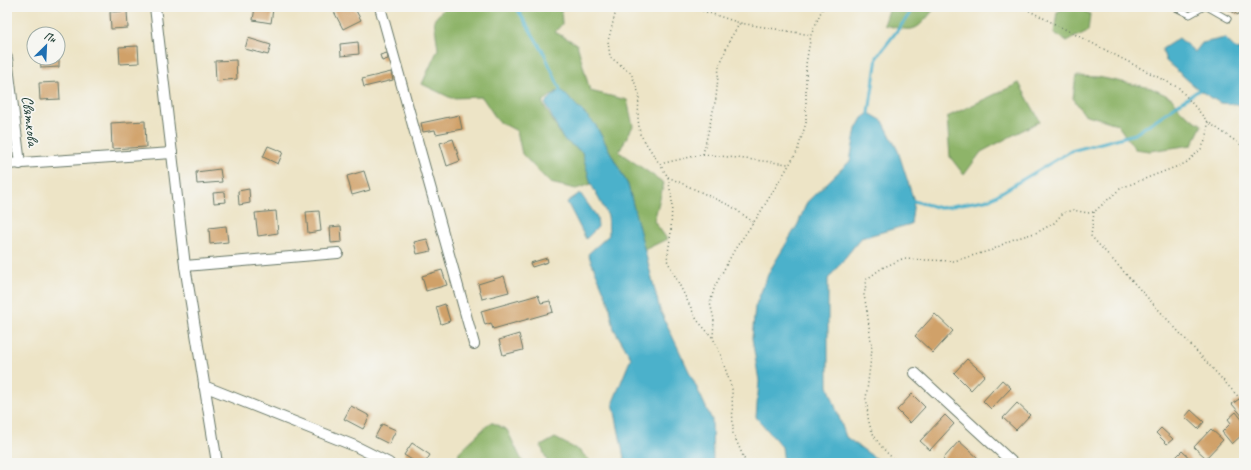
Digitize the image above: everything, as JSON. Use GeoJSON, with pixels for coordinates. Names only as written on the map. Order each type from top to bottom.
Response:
{"type":"FeatureCollection","features":[{"type":"Feature","properties":{"kind":"street"},"geometry":{"type":"LineString","coordinates":[[155,7],[185,266],[217,463]]}},
{"type":"Feature","properties":{"kind":"street"},"geometry":{"type":"LineString","coordinates":[[380,7],[474,344]]}},
{"type":"Feature","properties":{"kind":"street","name":"Святкова"},"geometry":{"type":"LineString","coordinates":[[7,58],[20,164]]}},
{"type":"Feature","properties":{"kind":"street"},"geometry":{"type":"LineString","coordinates":[[7,164],[172,153]]}},
{"type":"Feature","properties":{"kind":"street"},"geometry":{"type":"LineString","coordinates":[[185,266],[338,253]]}},
{"type":"Feature","properties":{"kind":"street"},"geometry":{"type":"LineString","coordinates":[[915,373],[1013,463]]}},
{"type":"Feature","properties":{"kind":"street"},"geometry":{"type":"LineString","coordinates":[[204,386],[355,446],[389,463]]}},
{"type":"Feature","properties":{"kind":"lane"},"geometry":{"type":"LineString","coordinates":[[1174,7],[1190,15],[1205,7],[1228,19]]}},
{"type":"Feature","properties":{"kind":"path"},"geometry":{"type":"LineString","coordinates":[[617,7],[608,41],[610,57],[631,73],[639,94],[638,118],[640,134],[668,177],[672,201],[671,232],[667,260],[697,320],[713,338],[720,353],[732,389],[733,433],[746,463]]}},
{"type":"Feature","properties":{"kind":"path"},"geometry":{"type":"LineString","coordinates":[[691,7],[740,23],[811,35]]}},
{"type":"Feature","properties":{"kind":"path"},"geometry":{"type":"LineString","coordinates":[[713,338],[714,319],[710,303],[715,286],[735,249],[797,152],[806,123],[806,64],[811,35],[823,7]]}},
{"type":"Feature","properties":{"kind":"path"},"geometry":{"type":"LineString","coordinates":[[1022,7],[1179,88],[1208,122],[1244,147]]}},
{"type":"Feature","properties":{"kind":"path"},"geometry":{"type":"LineString","coordinates":[[703,154],[716,98],[719,67],[730,39],[740,23]]}},
{"type":"Feature","properties":{"kind":"path"},"geometry":{"type":"LineString","coordinates":[[898,463],[877,442],[870,430],[866,399],[872,349],[864,295],[867,279],[882,268],[902,259],[954,261],[992,250],[1011,240],[1038,232],[1054,223],[1063,213],[1073,210],[1088,213],[1094,212],[1120,188],[1186,163],[1200,150],[1207,137],[1208,122]]}},
{"type":"Feature","properties":{"kind":"path"},"geometry":{"type":"LineString","coordinates":[[659,164],[703,154],[789,164]]}},
{"type":"Feature","properties":{"kind":"path"},"geometry":{"type":"LineString","coordinates":[[668,177],[731,206],[753,222]]}},
{"type":"Feature","properties":{"kind":"path"},"geometry":{"type":"LineString","coordinates":[[1094,212],[1091,236],[1244,402]]}},
{"type":"Feature","properties":{"kind":"green space"},"geometry":{"type":"Polygon","coordinates":[[[445,7],[561,8],[562,24],[555,32],[577,44],[590,91],[627,100],[633,126],[619,152],[664,183],[654,221],[667,239],[644,250],[628,185],[595,124],[560,89],[542,102],[563,139],[582,152],[591,184],[576,189],[550,183],[522,154],[517,131],[498,121],[482,97],[451,98],[422,84],[438,49],[434,20],[445,7]]]}},
{"type":"Feature","properties":{"kind":"green space"},"geometry":{"type":"Polygon","coordinates":[[[890,7],[936,7],[919,26],[903,29],[884,25],[890,7]]]}},
{"type":"Feature","properties":{"kind":"green space"},"geometry":{"type":"Polygon","coordinates":[[[1067,7],[1078,7],[1090,14],[1088,31],[1067,41],[1054,33],[1057,12],[1067,7]]]}},
{"type":"Feature","properties":{"kind":"green space"},"geometry":{"type":"Polygon","coordinates":[[[1076,76],[1098,77],[1151,88],[1172,98],[1182,112],[1202,125],[1192,145],[1150,151],[1135,149],[1117,124],[1084,114],[1073,98],[1076,76]]]}},
{"type":"Feature","properties":{"kind":"green space"},"geometry":{"type":"Polygon","coordinates":[[[1019,83],[1040,121],[981,152],[964,175],[950,157],[947,117],[1019,83]]]}},
{"type":"Feature","properties":{"kind":"green space"},"geometry":{"type":"Polygon","coordinates":[[[491,422],[507,430],[523,463],[458,463],[459,452],[491,422]]]}},
{"type":"Feature","properties":{"kind":"green space"},"geometry":{"type":"Polygon","coordinates":[[[555,438],[580,451],[592,463],[548,463],[541,446],[555,438]]]}},
{"type":"Feature","properties":{"kind":"water"},"geometry":{"type":"Polygon","coordinates":[[[1179,38],[1195,52],[1202,43],[1225,38],[1237,50],[1244,48],[1244,105],[1220,103],[1199,90],[1166,61],[1162,49],[1179,38]]]}},
{"type":"Feature","properties":{"kind":"water"},"geometry":{"type":"Polygon","coordinates":[[[560,89],[595,124],[628,185],[660,310],[712,420],[713,463],[625,463],[613,402],[631,358],[614,329],[609,303],[588,254],[609,235],[608,216],[591,184],[582,152],[563,139],[545,103],[560,89]]]}},
{"type":"Feature","properties":{"kind":"water"},"geometry":{"type":"Polygon","coordinates":[[[869,113],[883,121],[898,151],[914,201],[911,224],[861,238],[828,279],[828,386],[846,437],[882,463],[784,463],[782,447],[756,417],[759,381],[752,338],[755,307],[769,272],[798,224],[807,202],[850,161],[856,129],[862,118],[869,113]]]}},
{"type":"Feature","properties":{"kind":"water"},"geometry":{"type":"Polygon","coordinates":[[[580,193],[597,217],[598,227],[586,239],[567,202],[580,193]]]}},
{"type":"Feature","properties":{"kind":"building"},"geometry":{"type":"Polygon","coordinates":[[[255,7],[273,9],[271,23],[253,20],[255,7]]]}},
{"type":"Feature","properties":{"kind":"building"},"geometry":{"type":"Polygon","coordinates":[[[354,7],[361,20],[343,29],[332,8],[354,7]]]}},
{"type":"Feature","properties":{"kind":"building"},"geometry":{"type":"Polygon","coordinates":[[[1224,7],[1243,7],[1238,15],[1224,7]]]}},
{"type":"Feature","properties":{"kind":"building"},"geometry":{"type":"Polygon","coordinates":[[[127,11],[128,28],[111,29],[110,12],[127,11]]]}},
{"type":"Feature","properties":{"kind":"building"},"geometry":{"type":"Polygon","coordinates":[[[248,38],[271,45],[268,55],[245,49],[248,38]]]}},
{"type":"Feature","properties":{"kind":"building"},"geometry":{"type":"Polygon","coordinates":[[[358,42],[359,54],[341,56],[340,44],[358,42]]]}},
{"type":"Feature","properties":{"kind":"building"},"geometry":{"type":"Polygon","coordinates":[[[138,46],[139,63],[120,64],[119,47],[138,46]]]}},
{"type":"Feature","properties":{"kind":"building"},"geometry":{"type":"Polygon","coordinates":[[[387,53],[388,59],[382,61],[380,55],[387,53]]]}},
{"type":"Feature","properties":{"kind":"building"},"geometry":{"type":"Polygon","coordinates":[[[236,60],[237,79],[216,81],[215,61],[236,60]]]}},
{"type":"Feature","properties":{"kind":"building"},"geometry":{"type":"Polygon","coordinates":[[[41,66],[59,66],[59,67],[41,68],[41,66]]]}},
{"type":"Feature","properties":{"kind":"building"},"geometry":{"type":"Polygon","coordinates":[[[391,72],[393,80],[364,87],[362,79],[391,72]]]}},
{"type":"Feature","properties":{"kind":"building"},"geometry":{"type":"Polygon","coordinates":[[[59,82],[60,99],[40,100],[39,83],[59,82]]]}},
{"type":"Feature","properties":{"kind":"building"},"geometry":{"type":"Polygon","coordinates":[[[459,115],[462,129],[436,134],[435,130],[423,132],[421,123],[459,115]]]}},
{"type":"Feature","properties":{"kind":"building"},"geometry":{"type":"Polygon","coordinates":[[[145,121],[146,147],[112,149],[111,123],[145,121]]]}},
{"type":"Feature","properties":{"kind":"building"},"geometry":{"type":"Polygon","coordinates":[[[453,139],[460,161],[447,166],[440,143],[453,139]]]}},
{"type":"Feature","properties":{"kind":"building"},"geometry":{"type":"Polygon","coordinates":[[[268,146],[283,152],[278,164],[263,157],[268,146]]]}},
{"type":"Feature","properties":{"kind":"building"},"geometry":{"type":"Polygon","coordinates":[[[220,169],[222,182],[197,184],[196,172],[220,169]]]}},
{"type":"Feature","properties":{"kind":"building"},"geometry":{"type":"Polygon","coordinates":[[[364,171],[370,190],[352,195],[347,176],[364,171]]]}},
{"type":"Feature","properties":{"kind":"building"},"geometry":{"type":"Polygon","coordinates":[[[249,189],[250,203],[239,205],[238,191],[249,189]]]}},
{"type":"Feature","properties":{"kind":"building"},"geometry":{"type":"Polygon","coordinates":[[[225,192],[226,202],[214,203],[213,193],[225,192]]]}},
{"type":"Feature","properties":{"kind":"building"},"geometry":{"type":"Polygon","coordinates":[[[276,211],[278,233],[258,236],[255,213],[276,211]]]}},
{"type":"Feature","properties":{"kind":"building"},"geometry":{"type":"Polygon","coordinates":[[[319,211],[321,231],[308,233],[306,212],[319,211]]]}},
{"type":"Feature","properties":{"kind":"building"},"geometry":{"type":"Polygon","coordinates":[[[226,226],[228,242],[210,244],[209,228],[226,226]]]}},
{"type":"Feature","properties":{"kind":"building"},"geometry":{"type":"Polygon","coordinates":[[[341,226],[342,242],[331,243],[330,227],[341,226]]]}},
{"type":"Feature","properties":{"kind":"building"},"geometry":{"type":"Polygon","coordinates":[[[427,239],[431,251],[417,254],[414,242],[427,239]]]}},
{"type":"Feature","properties":{"kind":"building"},"geometry":{"type":"Polygon","coordinates":[[[547,258],[548,262],[532,267],[530,263],[547,258]]]}},
{"type":"Feature","properties":{"kind":"building"},"geometry":{"type":"Polygon","coordinates":[[[442,270],[447,285],[426,291],[422,276],[442,270]]]}},
{"type":"Feature","properties":{"kind":"building"},"geometry":{"type":"Polygon","coordinates":[[[504,276],[509,292],[482,299],[478,284],[504,276]]]}},
{"type":"Feature","properties":{"kind":"building"},"geometry":{"type":"Polygon","coordinates":[[[538,295],[541,303],[550,301],[553,312],[493,329],[491,323],[485,325],[481,311],[538,295]]]}},
{"type":"Feature","properties":{"kind":"building"},"geometry":{"type":"Polygon","coordinates":[[[445,304],[450,321],[441,324],[436,307],[445,304]]]}},
{"type":"Feature","properties":{"kind":"building"},"geometry":{"type":"Polygon","coordinates":[[[935,314],[953,331],[933,353],[915,336],[935,314]]]}},
{"type":"Feature","properties":{"kind":"building"},"geometry":{"type":"Polygon","coordinates":[[[519,334],[523,350],[503,355],[499,340],[519,334]]]}},
{"type":"Feature","properties":{"kind":"building"},"geometry":{"type":"Polygon","coordinates":[[[967,359],[985,375],[971,390],[954,373],[967,359]]]}},
{"type":"Feature","properties":{"kind":"building"},"geometry":{"type":"Polygon","coordinates":[[[1002,380],[1011,388],[991,409],[983,401],[1002,380]]]}},
{"type":"Feature","properties":{"kind":"building"},"geometry":{"type":"Polygon","coordinates":[[[912,394],[925,407],[910,423],[897,410],[912,394]]]}},
{"type":"Feature","properties":{"kind":"building"},"geometry":{"type":"Polygon","coordinates":[[[1239,399],[1244,404],[1244,418],[1232,404],[1239,399]]]}},
{"type":"Feature","properties":{"kind":"building"},"geometry":{"type":"Polygon","coordinates":[[[1017,403],[1030,415],[1016,430],[1003,418],[1017,403]]]}},
{"type":"Feature","properties":{"kind":"building"},"geometry":{"type":"Polygon","coordinates":[[[351,406],[370,416],[363,429],[344,419],[351,406]]]}},
{"type":"Feature","properties":{"kind":"building"},"geometry":{"type":"Polygon","coordinates":[[[1191,410],[1204,422],[1198,429],[1185,417],[1191,410]]]}},
{"type":"Feature","properties":{"kind":"building"},"geometry":{"type":"Polygon","coordinates":[[[1236,412],[1244,422],[1244,433],[1232,444],[1222,432],[1231,423],[1228,419],[1236,412]]]}},
{"type":"Feature","properties":{"kind":"building"},"geometry":{"type":"Polygon","coordinates":[[[945,415],[954,424],[930,450],[920,441],[945,415]]]}},
{"type":"Feature","properties":{"kind":"building"},"geometry":{"type":"Polygon","coordinates":[[[382,424],[396,430],[389,444],[375,437],[382,424]]]}},
{"type":"Feature","properties":{"kind":"building"},"geometry":{"type":"Polygon","coordinates":[[[1161,428],[1173,439],[1167,444],[1156,433],[1161,428]]]}},
{"type":"Feature","properties":{"kind":"building"},"geometry":{"type":"Polygon","coordinates":[[[1211,429],[1223,440],[1206,458],[1194,447],[1211,429]]]}},
{"type":"Feature","properties":{"kind":"building"},"geometry":{"type":"Polygon","coordinates":[[[959,441],[978,458],[974,463],[947,463],[943,459],[959,441]]]}},
{"type":"Feature","properties":{"kind":"building"},"geometry":{"type":"Polygon","coordinates":[[[412,443],[430,455],[425,463],[417,463],[404,455],[412,443]]]}},
{"type":"Feature","properties":{"kind":"building"},"geometry":{"type":"Polygon","coordinates":[[[1182,451],[1195,463],[1170,463],[1182,451]]]}},
{"type":"Feature","properties":{"kind":"waterway"},"geometry":{"type":"LineString","coordinates":[[516,7],[544,53],[560,89]]}},
{"type":"Feature","properties":{"kind":"waterway"},"geometry":{"type":"LineString","coordinates":[[869,113],[877,57],[915,7]]}},
{"type":"Feature","properties":{"kind":"waterway"},"geometry":{"type":"LineString","coordinates":[[914,201],[940,208],[990,199],[1071,151],[1135,134],[1199,90]]}}]}
